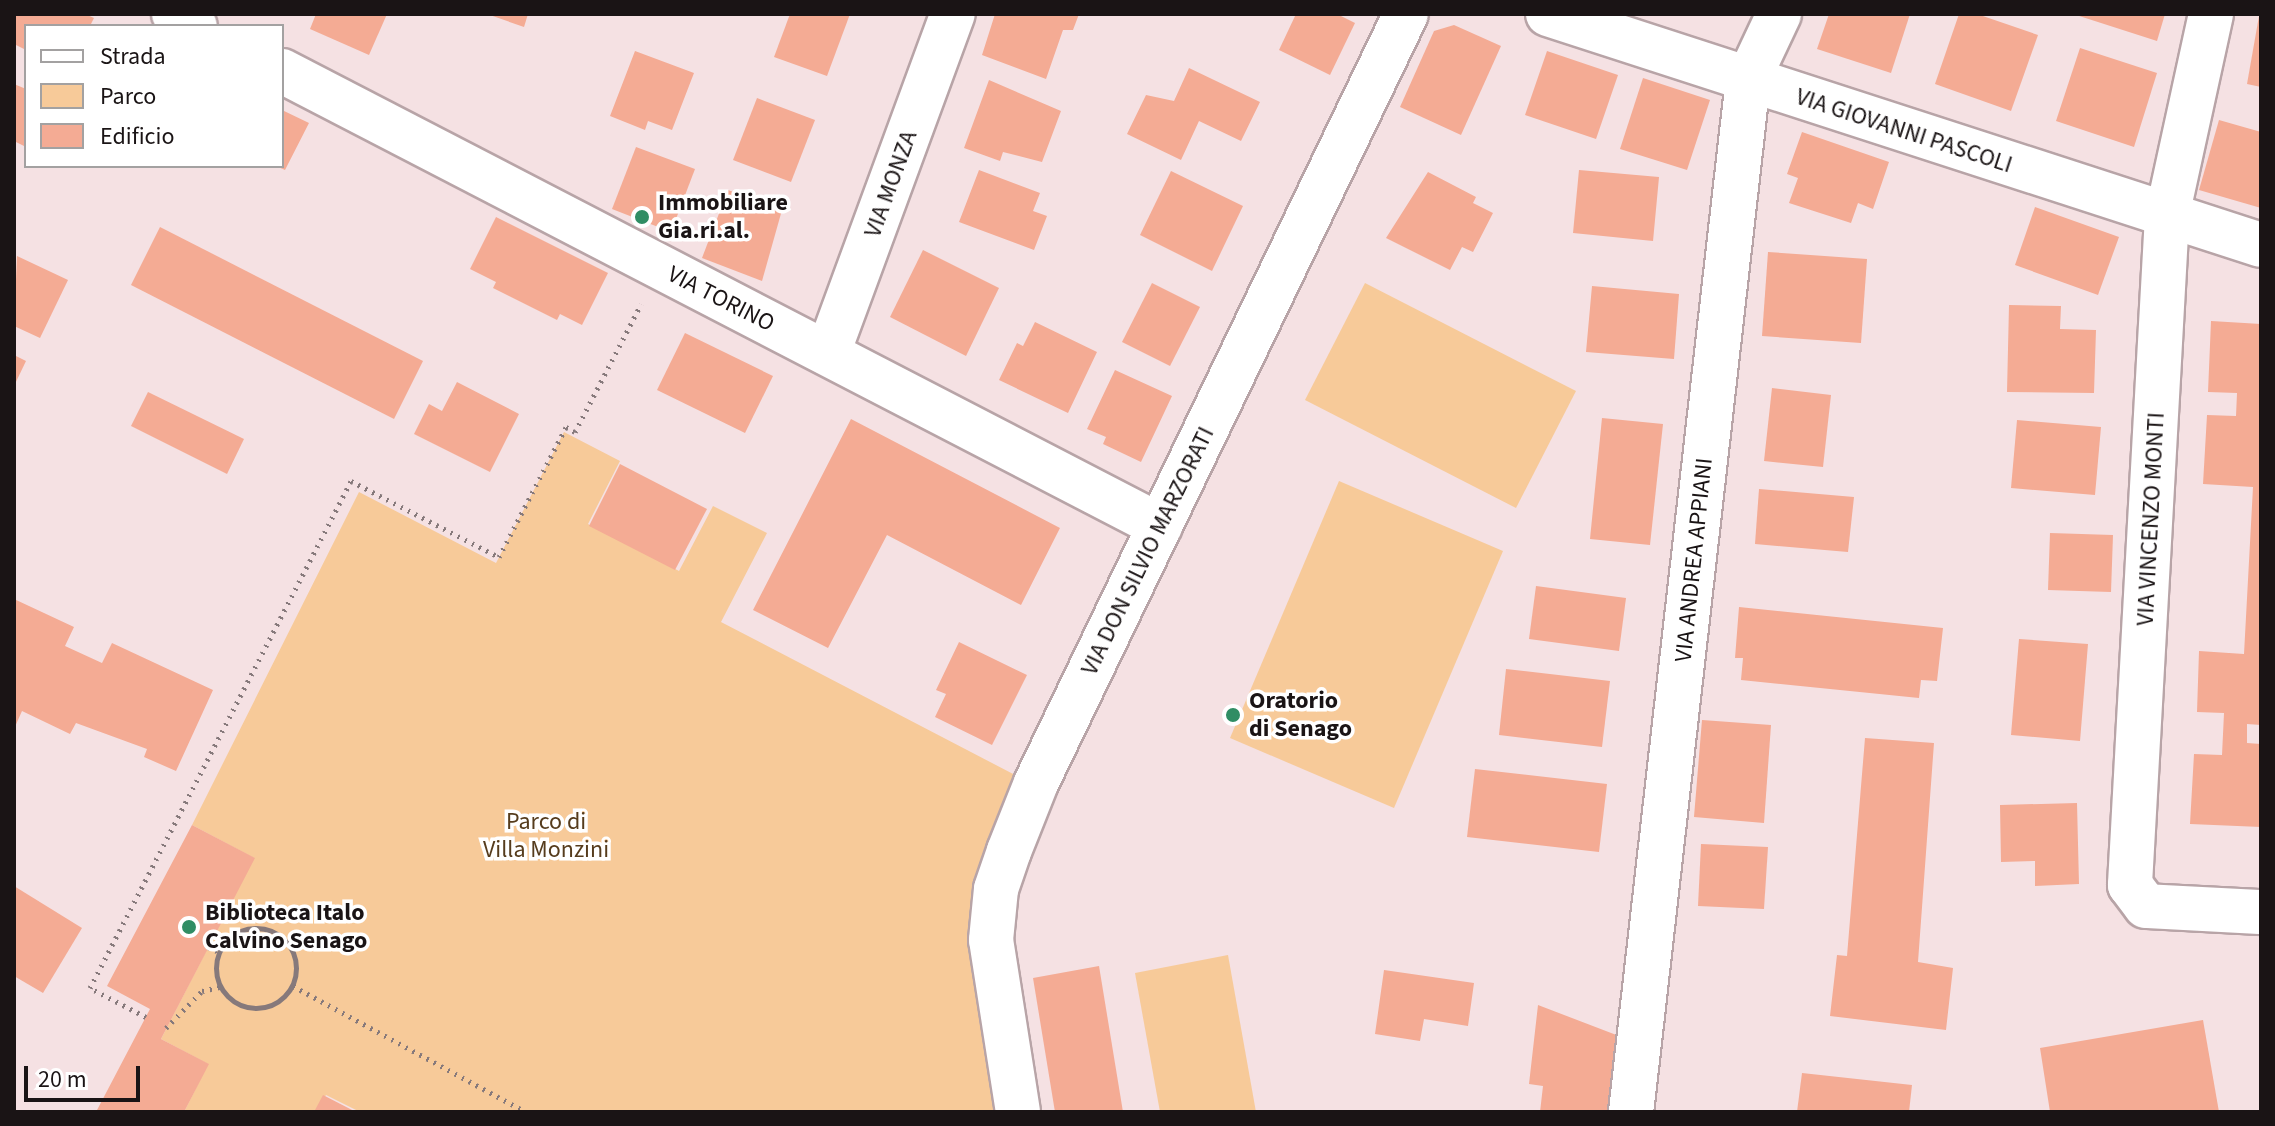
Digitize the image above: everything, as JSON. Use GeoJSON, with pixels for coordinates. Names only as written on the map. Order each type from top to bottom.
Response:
{"type":"FeatureCollection","features":[{"type":"Feature","properties":{"kind":"street"},"geometry":{"type":"LineString","coordinates":[[174,14],[192,24]]}},
{"type":"Feature","properties":{"kind":"street","name":"VIA MONZA"},"geometry":{"type":"LineString","coordinates":[[828,353],[953,14]]}},
{"type":"Feature","properties":{"kind":"street","name":"VIA DON SILVIO MARZORATI"},"geometry":{"type":"LineString","coordinates":[[1018,1112],[991,940],[996,889],[1036,783],[1406,14]]}},
{"type":"Feature","properties":{"kind":"street","name":"VIA GIOVANNI PASCOLI"},"geometry":{"type":"LineString","coordinates":[[1548,14],[2261,245]]}},
{"type":"Feature","properties":{"kind":"street","name":"VIA ANDREA APPIANI"},"geometry":{"type":"LineString","coordinates":[[1631,1112],[1748,80],[1779,14]]}},
{"type":"Feature","properties":{"kind":"street","name":"VIA VINCENZO MONTI"},"geometry":{"type":"LineString","coordinates":[[2211,14],[2167,216],[2130,885],[2146,906],[2261,912]]}},
{"type":"Feature","properties":{"kind":"street","name":"VIA TORINO"},"geometry":{"type":"LineString","coordinates":[[284,72],[1160,526]]}},
{"type":"Feature","properties":{"kind":"path"},"geometry":{"type":"LineString","coordinates":[[146,1017],[90,988],[351,481],[499,557],[566,427],[575,432],[660,267]]}},
{"type":"Feature","properties":{"kind":"path"},"geometry":{"type":"LineString","coordinates":[[166,1028],[202,991],[220,987],[250,1008],[275,1004],[293,986],[296,963],[276,934],[242,931],[219,952],[220,987]]}},
{"type":"Feature","properties":{"kind":"path"},"geometry":{"type":"LineString","coordinates":[[208,947],[219,952]]}},
{"type":"Feature","properties":{"kind":"path"},"geometry":{"type":"LineString","coordinates":[[293,986],[526,1112]]}},
{"type":"Feature","properties":{"kind":"green space"},"geometry":{"type":"Polygon","coordinates":[[[1365,283],[1576,391],[1516,508],[1305,400],[1365,283]]]}},
{"type":"Feature","properties":{"kind":"green space","name":"Parco di Villa Monzini"},"geometry":{"type":"Polygon","coordinates":[[[564,432],[620,461],[588,524],[679,571],[713,506],[767,533],[721,622],[1017,776],[996,1112],[360,1112],[326,1095],[317,1112],[184,1112],[208,1064],[161,1039],[254,858],[192,825],[359,492],[496,563],[564,432]]]}},
{"type":"Feature","properties":{"kind":"green space"},"geometry":{"type":"Polygon","coordinates":[[[1339,481],[1503,551],[1394,808],[1230,738],[1339,481]]]}},
{"type":"Feature","properties":{"kind":"green space"},"geometry":{"type":"Polygon","coordinates":[[[1228,955],[1256,1112],[1160,1112],[1135,973],[1228,955]]]}},
{"type":"Feature","properties":{"kind":"building"},"geometry":{"type":"Polygon","coordinates":[[[14,14],[85,14],[94,18],[91,24],[24,24],[24,49],[14,44],[14,14]]]}},
{"type":"Feature","properties":{"kind":"building"},"geometry":{"type":"Polygon","coordinates":[[[316,14],[387,14],[369,55],[310,29],[316,14]]]}},
{"type":"Feature","properties":{"kind":"building"},"geometry":{"type":"Polygon","coordinates":[[[487,14],[528,14],[524,27],[487,14]]]}},
{"type":"Feature","properties":{"kind":"building"},"geometry":{"type":"Polygon","coordinates":[[[790,14],[850,14],[827,76],[774,57],[790,14]]]}},
{"type":"Feature","properties":{"kind":"building"},"geometry":{"type":"Polygon","coordinates":[[[995,14],[1079,14],[1073,30],[1063,30],[1046,79],[982,55],[995,14]]]}},
{"type":"Feature","properties":{"kind":"building"},"geometry":{"type":"Polygon","coordinates":[[[1296,14],[1337,14],[1355,23],[1330,75],[1279,50],[1296,14]]]}},
{"type":"Feature","properties":{"kind":"building"},"geometry":{"type":"Polygon","coordinates":[[[1829,14],[1910,14],[1891,73],[1817,49],[1829,14]]]}},
{"type":"Feature","properties":{"kind":"building"},"geometry":{"type":"Polygon","coordinates":[[[1959,14],[1977,14],[2038,35],[2011,111],[1935,84],[1959,14]]]}},
{"type":"Feature","properties":{"kind":"building"},"geometry":{"type":"Polygon","coordinates":[[[2073,14],[2165,14],[2157,41],[2073,14]]]}},
{"type":"Feature","properties":{"kind":"building"},"geometry":{"type":"Polygon","coordinates":[[[2261,16],[2261,87],[2247,84],[2261,16]]]}},
{"type":"Feature","properties":{"kind":"building"},"geometry":{"type":"Polygon","coordinates":[[[1454,25],[1501,46],[1461,135],[1400,107],[1434,31],[1454,25]]]}},
{"type":"Feature","properties":{"kind":"building"},"geometry":{"type":"Polygon","coordinates":[[[2080,48],[2157,73],[2134,147],[2056,121],[2080,48]]]}},
{"type":"Feature","properties":{"kind":"building"},"geometry":{"type":"Polygon","coordinates":[[[635,51],[694,73],[672,130],[648,121],[645,130],[610,116],[635,51]]]}},
{"type":"Feature","properties":{"kind":"building"},"geometry":{"type":"Polygon","coordinates":[[[1547,51],[1618,75],[1596,139],[1525,115],[1547,51]]]}},
{"type":"Feature","properties":{"kind":"building"},"geometry":{"type":"Polygon","coordinates":[[[1189,68],[1260,102],[1241,141],[1199,121],[1181,160],[1127,134],[1146,95],[1174,101],[1189,68]]]}},
{"type":"Feature","properties":{"kind":"building"},"geometry":{"type":"Polygon","coordinates":[[[1643,78],[1710,100],[1687,170],[1620,149],[1643,78]]]}},
{"type":"Feature","properties":{"kind":"building"},"geometry":{"type":"Polygon","coordinates":[[[989,80],[1061,111],[1042,162],[1003,152],[1000,161],[964,148],[989,80]]]}},
{"type":"Feature","properties":{"kind":"building"},"geometry":{"type":"Polygon","coordinates":[[[14,84],[24,88],[24,146],[14,141],[14,84]]]}},
{"type":"Feature","properties":{"kind":"building"},"geometry":{"type":"Polygon","coordinates":[[[757,98],[815,120],[791,182],[733,160],[757,98]]]}},
{"type":"Feature","properties":{"kind":"building"},"geometry":{"type":"Polygon","coordinates":[[[284,111],[309,123],[285,170],[280,168],[284,168],[284,111]]]}},
{"type":"Feature","properties":{"kind":"building"},"geometry":{"type":"Polygon","coordinates":[[[2219,120],[2261,132],[2261,208],[2199,190],[2219,120]]]}},
{"type":"Feature","properties":{"kind":"building"},"geometry":{"type":"Polygon","coordinates":[[[1802,132],[1889,162],[1873,209],[1858,203],[1851,223],[1789,203],[1798,178],[1787,174],[1802,132]]]}},
{"type":"Feature","properties":{"kind":"building"},"geometry":{"type":"Polygon","coordinates":[[[636,147],[695,169],[671,232],[612,209],[636,147]]]}},
{"type":"Feature","properties":{"kind":"building"},"geometry":{"type":"Polygon","coordinates":[[[979,170],[1040,193],[1033,211],[1047,216],[1034,250],[959,222],[979,170]]]}},
{"type":"Feature","properties":{"kind":"building"},"geometry":{"type":"Polygon","coordinates":[[[1579,170],[1659,177],[1653,241],[1573,233],[1579,170]]]}},
{"type":"Feature","properties":{"kind":"building"},"geometry":{"type":"Polygon","coordinates":[[[1171,171],[1243,206],[1212,271],[1140,235],[1171,171]]]}},
{"type":"Feature","properties":{"kind":"building"},"geometry":{"type":"Polygon","coordinates":[[[1428,172],[1476,197],[1473,203],[1493,213],[1473,252],[1462,247],[1450,270],[1386,238],[1428,172]]]}},
{"type":"Feature","properties":{"kind":"building"},"geometry":{"type":"Polygon","coordinates":[[[728,190],[782,210],[762,281],[702,258],[728,190]]]}},
{"type":"Feature","properties":{"kind":"building"},"geometry":{"type":"Polygon","coordinates":[[[2035,207],[2119,237],[2098,295],[2015,265],[2035,207]]]}},
{"type":"Feature","properties":{"kind":"building"},"geometry":{"type":"Polygon","coordinates":[[[496,217],[608,273],[582,325],[560,314],[557,320],[493,288],[496,282],[470,269],[496,217]]]}},
{"type":"Feature","properties":{"kind":"building"},"geometry":{"type":"Polygon","coordinates":[[[160,227],[423,361],[394,419],[131,285],[160,227]]]}},
{"type":"Feature","properties":{"kind":"building"},"geometry":{"type":"Polygon","coordinates":[[[923,250],[999,288],[966,356],[890,317],[923,250]]]}},
{"type":"Feature","properties":{"kind":"building"},"geometry":{"type":"Polygon","coordinates":[[[1768,252],[1867,259],[1861,343],[1762,336],[1768,252]]]}},
{"type":"Feature","properties":{"kind":"building"},"geometry":{"type":"Polygon","coordinates":[[[17,256],[68,280],[40,338],[14,326],[17,256]]]}},
{"type":"Feature","properties":{"kind":"building"},"geometry":{"type":"Polygon","coordinates":[[[1152,283],[1200,307],[1170,366],[1122,342],[1152,283]]]}},
{"type":"Feature","properties":{"kind":"building"},"geometry":{"type":"Polygon","coordinates":[[[1592,286],[1679,294],[1674,359],[1586,352],[1592,286]]]}},
{"type":"Feature","properties":{"kind":"building"},"geometry":{"type":"Polygon","coordinates":[[[2009,305],[2061,306],[2060,329],[2096,330],[2094,393],[2007,392],[2009,305]]]}},
{"type":"Feature","properties":{"kind":"building"},"geometry":{"type":"Polygon","coordinates":[[[2211,321],[2261,324],[2261,725],[2247,724],[2247,743],[2261,744],[2261,827],[2190,824],[2194,754],[2222,755],[2224,713],[2197,712],[2199,651],[2244,654],[2253,487],[2203,484],[2207,415],[2236,416],[2237,393],[2208,392],[2211,321]]]}},
{"type":"Feature","properties":{"kind":"building"},"geometry":{"type":"Polygon","coordinates":[[[1035,322],[1097,352],[1068,413],[999,380],[1017,343],[1023,346],[1035,322]]]}},
{"type":"Feature","properties":{"kind":"building"},"geometry":{"type":"Polygon","coordinates":[[[685,333],[773,376],[745,433],[657,390],[685,333]]]}},
{"type":"Feature","properties":{"kind":"building"},"geometry":{"type":"Polygon","coordinates":[[[14,355],[26,361],[14,386],[14,355]]]}},
{"type":"Feature","properties":{"kind":"building"},"geometry":{"type":"Polygon","coordinates":[[[1115,370],[1172,396],[1141,462],[1103,444],[1106,437],[1087,429],[1115,370]]]}},
{"type":"Feature","properties":{"kind":"building"},"geometry":{"type":"Polygon","coordinates":[[[457,382],[519,414],[490,472],[414,434],[429,404],[442,411],[457,382]]]}},
{"type":"Feature","properties":{"kind":"building"},"geometry":{"type":"Polygon","coordinates":[[[1772,388],[1831,395],[1823,467],[1764,461],[1772,388]]]}},
{"type":"Feature","properties":{"kind":"building"},"geometry":{"type":"Polygon","coordinates":[[[148,392],[244,439],[227,474],[131,426],[148,392]]]}},
{"type":"Feature","properties":{"kind":"building"},"geometry":{"type":"Polygon","coordinates":[[[1602,418],[1663,424],[1650,545],[1590,539],[1602,418]]]}},
{"type":"Feature","properties":{"kind":"building"},"geometry":{"type":"Polygon","coordinates":[[[851,419],[1060,528],[1021,605],[887,535],[828,648],[753,610],[851,419]]]}},
{"type":"Feature","properties":{"kind":"building"},"geometry":{"type":"Polygon","coordinates":[[[2017,420],[2101,427],[2095,495],[2011,488],[2017,420]]]}},
{"type":"Feature","properties":{"kind":"building"},"geometry":{"type":"Polygon","coordinates":[[[620,464],[707,509],[675,570],[589,526],[620,464]]]}},
{"type":"Feature","properties":{"kind":"building"},"geometry":{"type":"Polygon","coordinates":[[[1759,489],[1854,497],[1848,552],[1755,544],[1759,489]]]}},
{"type":"Feature","properties":{"kind":"building"},"geometry":{"type":"Polygon","coordinates":[[[2050,533],[2113,535],[2111,592],[2048,590],[2050,533]]]}},
{"type":"Feature","properties":{"kind":"building"},"geometry":{"type":"Polygon","coordinates":[[[1536,586],[1626,598],[1619,651],[1529,639],[1536,586]]]}},
{"type":"Feature","properties":{"kind":"building"},"geometry":{"type":"Polygon","coordinates":[[[14,599],[74,627],[65,646],[102,663],[112,643],[213,690],[176,771],[144,757],[147,749],[76,723],[70,734],[22,711],[14,729],[14,599]]]}},
{"type":"Feature","properties":{"kind":"building"},"geometry":{"type":"Polygon","coordinates":[[[1739,607],[1943,628],[1937,681],[1921,680],[1919,698],[1741,680],[1743,658],[1735,658],[1739,607]]]}},
{"type":"Feature","properties":{"kind":"building"},"geometry":{"type":"Polygon","coordinates":[[[2019,639],[2088,644],[2080,741],[2011,735],[2019,639]]]}},
{"type":"Feature","properties":{"kind":"building"},"geometry":{"type":"Polygon","coordinates":[[[959,642],[1027,675],[992,745],[935,717],[946,694],[936,690],[959,642]]]}},
{"type":"Feature","properties":{"kind":"building"},"geometry":{"type":"Polygon","coordinates":[[[1506,669],[1610,681],[1602,747],[1499,735],[1506,669]]]}},
{"type":"Feature","properties":{"kind":"building"},"geometry":{"type":"Polygon","coordinates":[[[1702,720],[1771,725],[1764,823],[1694,817],[1702,720]]]}},
{"type":"Feature","properties":{"kind":"building"},"geometry":{"type":"Polygon","coordinates":[[[1865,738],[1934,743],[1918,962],[1953,968],[1946,1030],[1830,1016],[1837,955],[1847,956],[1865,738]]]}},
{"type":"Feature","properties":{"kind":"building"},"geometry":{"type":"Polygon","coordinates":[[[1475,769],[1607,784],[1599,852],[1467,837],[1475,769]]]}},
{"type":"Feature","properties":{"kind":"building"},"geometry":{"type":"Polygon","coordinates":[[[2077,803],[2079,884],[2035,886],[2035,861],[2001,862],[2000,805],[2077,803]]]}},
{"type":"Feature","properties":{"kind":"building"},"geometry":{"type":"Polygon","coordinates":[[[192,825],[255,858],[161,1039],[209,1064],[184,1112],[96,1112],[150,1009],[107,986],[192,825]]]}},
{"type":"Feature","properties":{"kind":"building"},"geometry":{"type":"Polygon","coordinates":[[[1701,844],[1768,847],[1764,909],[1698,906],[1701,844]]]}},
{"type":"Feature","properties":{"kind":"building"},"geometry":{"type":"Polygon","coordinates":[[[14,886],[82,928],[43,993],[14,976],[14,886]]]}},
{"type":"Feature","properties":{"kind":"building"},"geometry":{"type":"Polygon","coordinates":[[[1099,966],[1123,1112],[1055,1112],[1033,978],[1099,966]]]}},
{"type":"Feature","properties":{"kind":"building"},"geometry":{"type":"Polygon","coordinates":[[[1384,970],[1474,983],[1468,1026],[1424,1019],[1420,1041],[1375,1034],[1384,970]]]}},
{"type":"Feature","properties":{"kind":"building"},"geometry":{"type":"Polygon","coordinates":[[[1538,1005],[1619,1036],[1610,1112],[1540,1112],[1543,1086],[1529,1084],[1538,1005]]]}},
{"type":"Feature","properties":{"kind":"building"},"geometry":{"type":"Polygon","coordinates":[[[2203,1020],[2219,1112],[2050,1112],[2040,1048],[2203,1020]]]}},
{"type":"Feature","properties":{"kind":"building"},"geometry":{"type":"Polygon","coordinates":[[[1802,1073],[1912,1085],[1909,1112],[1797,1112],[1802,1073]]]}},
{"type":"Feature","properties":{"kind":"building"},"geometry":{"type":"Polygon","coordinates":[[[323,1095],[356,1112],[314,1112],[323,1095]]]}},
{"type":"Feature","properties":{"kind":"place","name":"Immobiliare Gia.ri.al."},"geometry":{"type":"Point","coordinates":[642,217]}},
{"type":"Feature","properties":{"kind":"place","name":"Oratorio di Senago"},"geometry":{"type":"Point","coordinates":[1233,715]}},
{"type":"Feature","properties":{"kind":"place","name":"Biblioteca Italo Calvino Senago"},"geometry":{"type":"Point","coordinates":[189,927]}}]}
